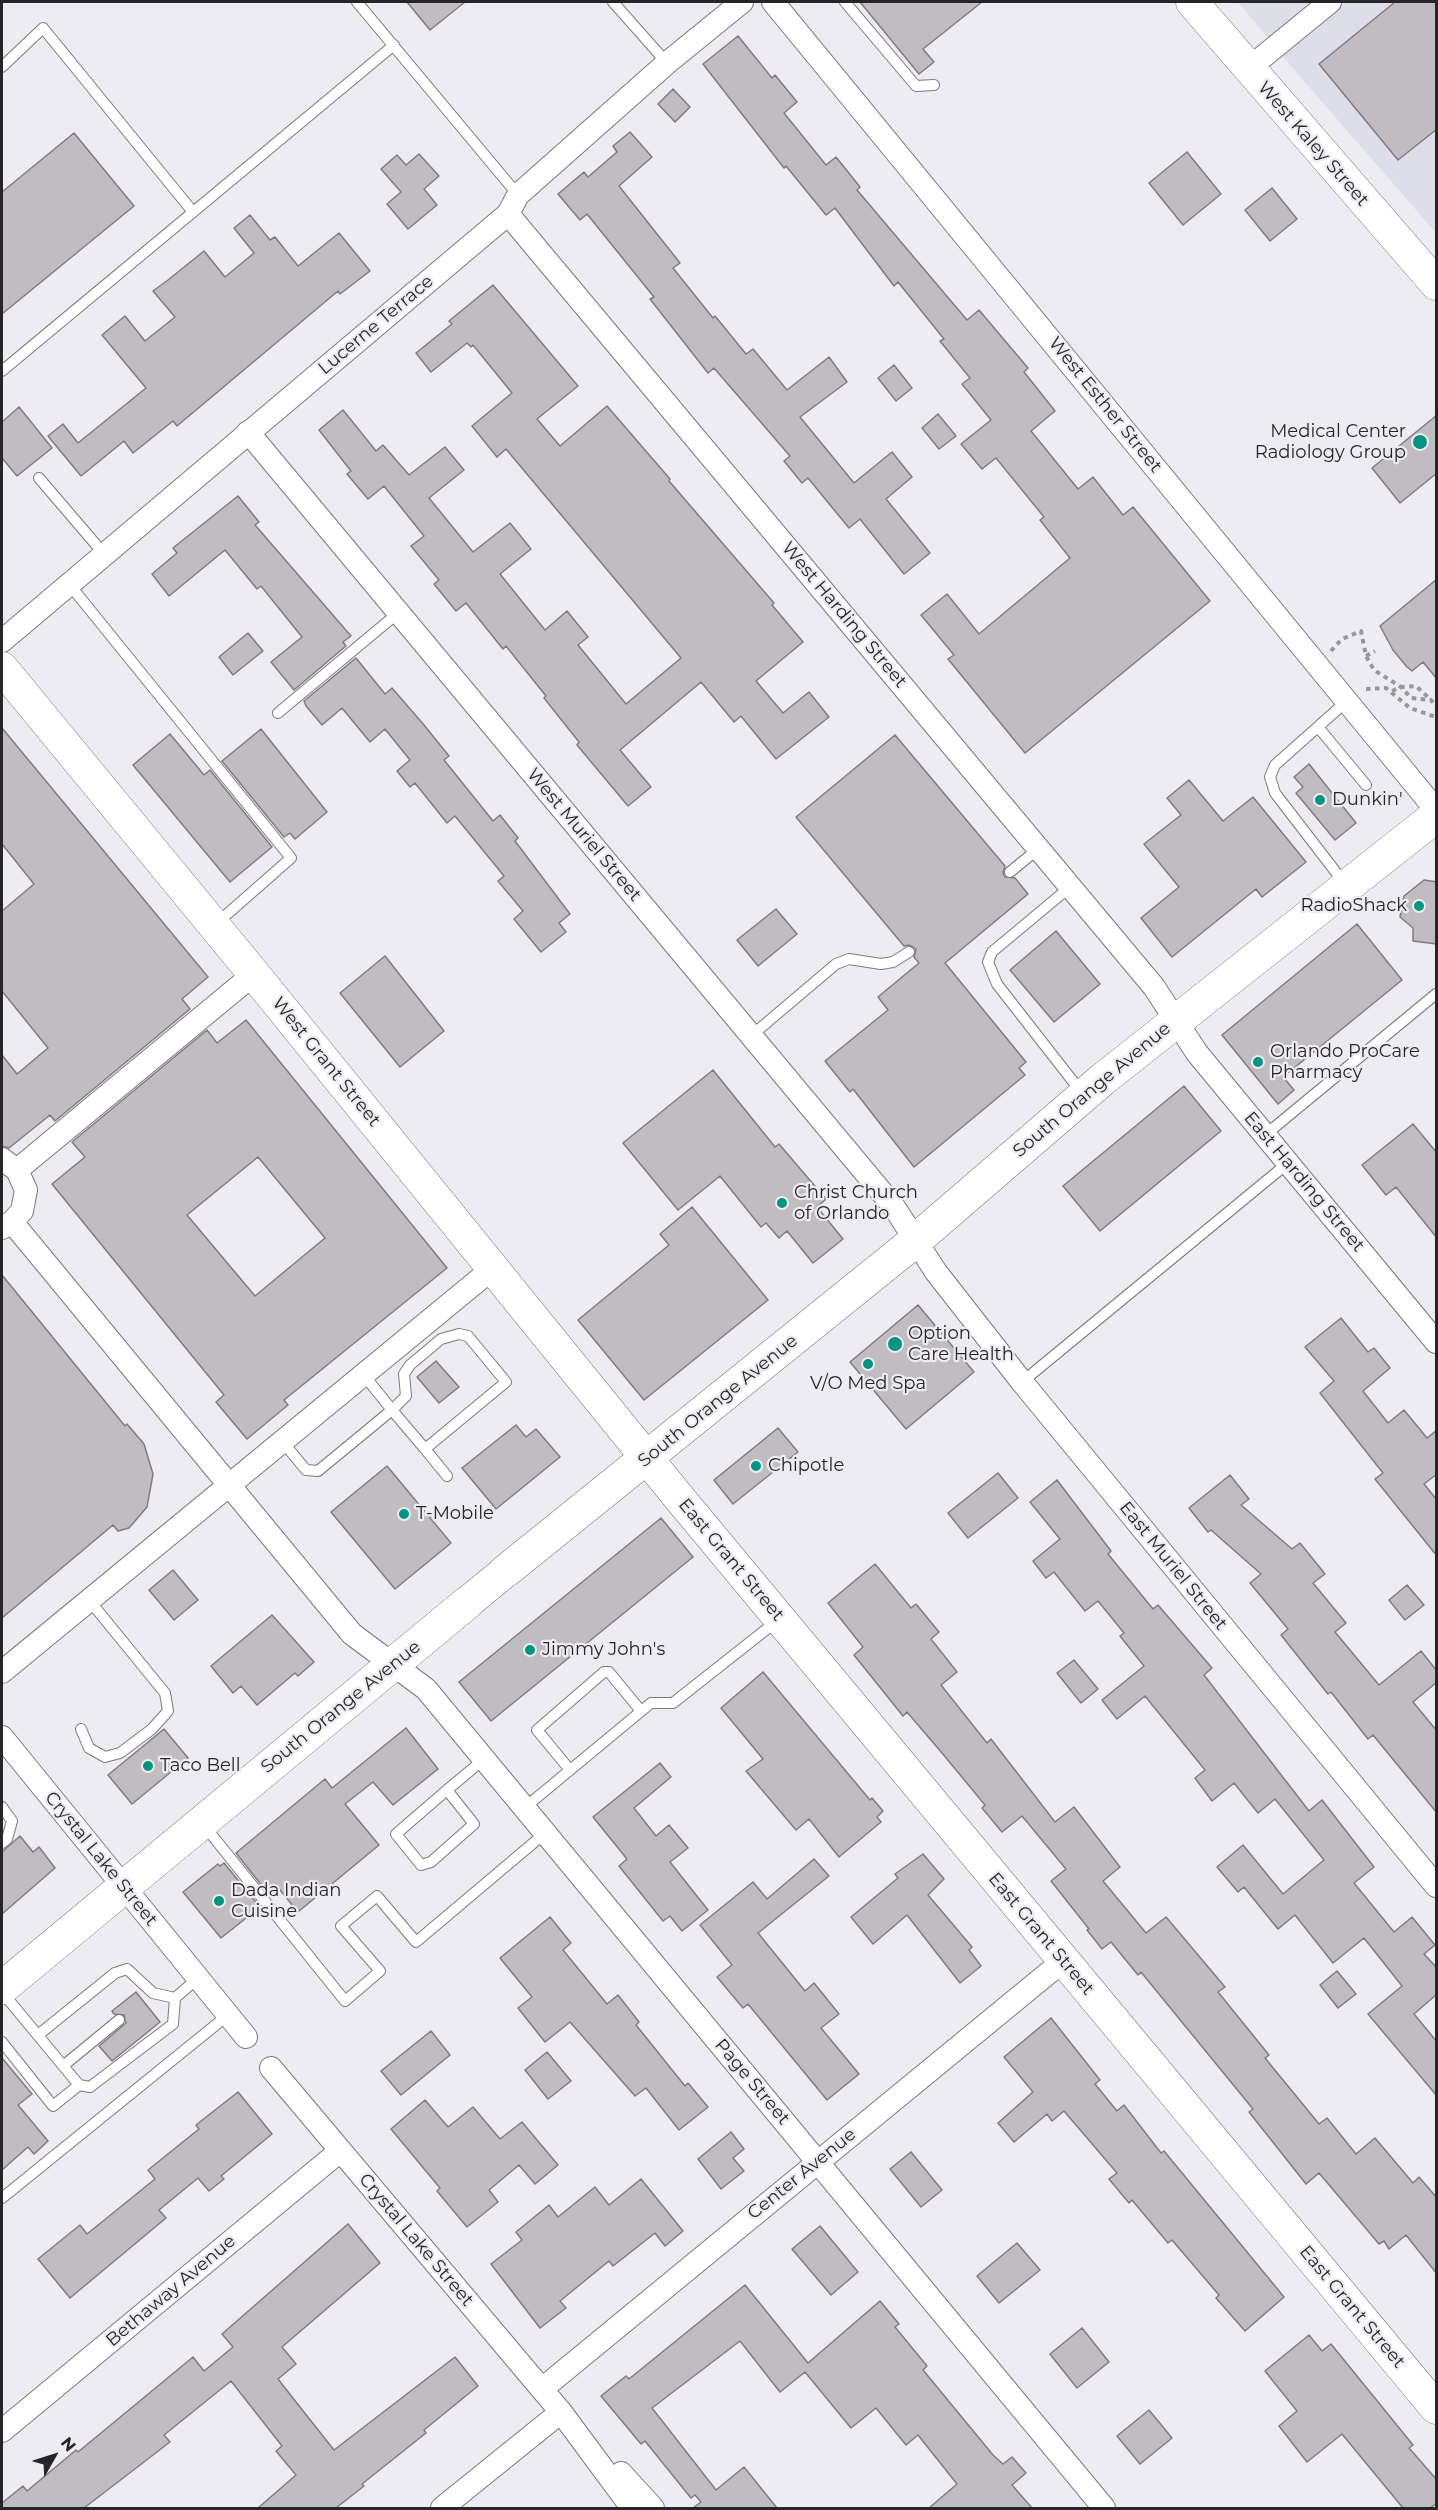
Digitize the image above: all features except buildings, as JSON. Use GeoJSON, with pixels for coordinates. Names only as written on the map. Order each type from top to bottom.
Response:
{"type":"FeatureCollection","features":[{"type":"Feature","properties":{"kind":"main road","name":"South Orange Avenue"},"geometry":{"type":"LineString","coordinates":[[507,1570],[648,1459],[915,1241],[1175,1020],[1437,816]]}},
{"type":"Feature","properties":{"kind":"main road","name":"South Orange Avenue"},"geometry":{"type":"LineString","coordinates":[[2,1990],[201,1822],[467,1603]]}},
{"type":"Feature","properties":{"kind":"street","name":"Lucerne Terrace"},"geometry":{"type":"LineString","coordinates":[[2,641],[513,204],[667,63],[742,2]]}},
{"type":"Feature","properties":{"kind":"street","name":"West Esther Street"},"geometry":{"type":"LineString","coordinates":[[773,2],[1357,694],[1437,810]]}},
{"type":"Feature","properties":{"kind":"street","name":"West Kaley Street"},"geometry":{"type":"LineString","coordinates":[[1192,2],[1437,284]]}},
{"type":"Feature","properties":{"kind":"street"},"geometry":{"type":"LineString","coordinates":[[1248,69],[1330,2]]}},
{"type":"Feature","properties":{"kind":"street","name":"West Harding Street"},"geometry":{"type":"LineString","coordinates":[[513,204],[1038,849],[1154,987],[1175,1020]]}},
{"type":"Feature","properties":{"kind":"street","name":"West Muriel Street"},"geometry":{"type":"LineString","coordinates":[[248,432],[894,1207],[915,1241]]}},
{"type":"Feature","properties":{"kind":"street","name":"West Grant Street"},"geometry":{"type":"LineString","coordinates":[[2,668],[648,1459]]}},
{"type":"Feature","properties":{"kind":"street"},"geometry":{"type":"LineString","coordinates":[[7,1225],[22,1211],[26,1197],[24,1183],[9,1165],[254,974]]}},
{"type":"Feature","properties":{"kind":"street","name":"East Harding Street"},"geometry":{"type":"LineString","coordinates":[[1175,1020],[1197,1053],[1437,1342]]}},
{"type":"Feature","properties":{"kind":"street","name":"Page Street"},"geometry":{"type":"LineString","coordinates":[[7,1225],[229,1485],[352,1634],[426,1689],[523,1809],[1104,2508]]}},
{"type":"Feature","properties":{"kind":"street","name":"East Muriel Street"},"geometry":{"type":"LineString","coordinates":[[915,1241],[936,1272],[1023,1382],[1437,1886]]}},
{"type":"Feature","properties":{"kind":"street"},"geometry":{"type":"LineString","coordinates":[[2,1672],[492,1269]]}},
{"type":"Feature","properties":{"kind":"street","name":"East Grant Street"},"geometry":{"type":"LineString","coordinates":[[648,1459],[1063,1961],[1437,2408]]}},
{"type":"Feature","properties":{"kind":"street","name":"South Orange Avenue"},"geometry":{"type":"LineString","coordinates":[[467,1603],[507,1570]]}},
{"type":"Feature","properties":{"kind":"street","name":"Crystal Lake Street"},"geometry":{"type":"LineString","coordinates":[[2,1737],[246,2037]]}},
{"type":"Feature","properties":{"kind":"street","name":"Center Avenue"},"geometry":{"type":"LineString","coordinates":[[542,2389],[1063,1961]]}},
{"type":"Feature","properties":{"kind":"street","name":"Crystal Lake Street"},"geometry":{"type":"LineString","coordinates":[[272,2068],[561,2412],[632,2508]]}},
{"type":"Feature","properties":{"kind":"street","name":"Bethaway Avenue"},"geometry":{"type":"LineString","coordinates":[[2,2431],[340,2151]]}},
{"type":"Feature","properties":{"kind":"street"},"geometry":{"type":"LineString","coordinates":[[442,2508],[561,2412]]}},
{"type":"Feature","properties":{"kind":"street","name":"Crystal Lake Street"},"geometry":{"type":"LineString","coordinates":[[561,2412],[653,2508]]}},
{"type":"Feature","properties":{"kind":"lane"},"geometry":{"type":"LineString","coordinates":[[357,2],[394,45],[513,204]]}},
{"type":"Feature","properties":{"kind":"lane"},"geometry":{"type":"LineString","coordinates":[[613,2],[667,63]]}},
{"type":"Feature","properties":{"kind":"lane"},"geometry":{"type":"LineString","coordinates":[[844,2],[916,86],[934,85]]}},
{"type":"Feature","properties":{"kind":"lane"},"geometry":{"type":"LineString","coordinates":[[2,67],[43,28],[193,212]]}},
{"type":"Feature","properties":{"kind":"lane"},"geometry":{"type":"LineString","coordinates":[[2,371],[394,45]]}},
{"type":"Feature","properties":{"kind":"lane"},"geometry":{"type":"LineString","coordinates":[[39,478],[104,554]]}},
{"type":"Feature","properties":{"kind":"lane"},"geometry":{"type":"LineString","coordinates":[[69,584],[291,858],[214,926]]}},
{"type":"Feature","properties":{"kind":"lane"},"geometry":{"type":"LineString","coordinates":[[278,713],[398,613]]}},
{"type":"Feature","properties":{"kind":"lane"},"geometry":{"type":"LineString","coordinates":[[1346,886],[1275,794],[1270,777],[1275,765],[1357,694]]}},
{"type":"Feature","properties":{"kind":"lane"},"geometry":{"type":"LineString","coordinates":[[1318,727],[1366,784]]}},
{"type":"Feature","properties":{"kind":"lane"},"geometry":{"type":"LineString","coordinates":[[1010,872],[1038,849]]}},
{"type":"Feature","properties":{"kind":"lane"},"geometry":{"type":"LineString","coordinates":[[1070,887],[992,952],[988,962],[997,984],[1084,1095]]}},
{"type":"Feature","properties":{"kind":"lane"},"geometry":{"type":"LineString","coordinates":[[751,1036],[836,964],[849,959],[881,964],[893,962],[909,952]]}},
{"type":"Feature","properties":{"kind":"lane"},"geometry":{"type":"LineString","coordinates":[[1265,1135],[1437,994]]}},
{"type":"Feature","properties":{"kind":"lane"},"geometry":{"type":"LineString","coordinates":[[1023,1382],[1288,1163]]}},
{"type":"Feature","properties":{"kind":"lane"},"geometry":{"type":"LineString","coordinates":[[282,1441],[306,1470],[318,1472],[406,1396],[404,1374],[410,1365],[441,1339],[459,1334],[468,1336],[506,1382],[425,1449]]}},
{"type":"Feature","properties":{"kind":"lane"},"geometry":{"type":"LineString","coordinates":[[363,1374],[447,1476]]}},
{"type":"Feature","properties":{"kind":"lane"},"geometry":{"type":"LineString","coordinates":[[81,1729],[89,1748],[105,1757],[120,1754],[152,1729],[168,1711],[165,1693],[89,1600]]}},
{"type":"Feature","properties":{"kind":"lane"},"geometry":{"type":"LineString","coordinates":[[523,1809],[651,1702],[673,1703],[779,1619]]}},
{"type":"Feature","properties":{"kind":"lane"},"geometry":{"type":"LineString","coordinates":[[570,1770],[537,1730],[604,1672],[609,1672],[641,1711]]}},
{"type":"Feature","properties":{"kind":"lane"},"geometry":{"type":"LineString","coordinates":[[447,1790],[474,1824],[469,1831],[425,1865],[411,1855],[396,1834],[447,1790],[483,1760]]}},
{"type":"Feature","properties":{"kind":"lane"},"geometry":{"type":"LineString","coordinates":[[2,1805],[12,1821],[7,1839],[2,1843]]}},
{"type":"Feature","properties":{"kind":"lane"},"geometry":{"type":"LineString","coordinates":[[201,1822],[345,2001],[380,1971],[341,1926],[377,1896],[416,1942],[544,1834]]}},
{"type":"Feature","properties":{"kind":"lane"},"geometry":{"type":"LineString","coordinates":[[38,2035],[115,1973],[127,1969],[153,1993],[175,1998]]}},
{"type":"Feature","properties":{"kind":"lane"},"geometry":{"type":"LineString","coordinates":[[2,1990],[79,2085],[90,2087],[173,2024],[175,1998],[198,1978]]}},
{"type":"Feature","properties":{"kind":"lane"},"geometry":{"type":"LineString","coordinates":[[143,2001],[153,1993]]}},
{"type":"Feature","properties":{"kind":"lane"},"geometry":{"type":"LineString","coordinates":[[2,2198],[228,2015]]}},
{"type":"Feature","properties":{"kind":"lane"},"geometry":{"type":"LineString","coordinates":[[63,2066],[119,2020]]}},
{"type":"Feature","properties":{"kind":"lane"},"geometry":{"type":"LineString","coordinates":[[2,2043],[53,2106],[79,2085]]}},
{"type":"Feature","properties":{"kind":"path"},"geometry":{"type":"LineString","coordinates":[[1331,651],[1342,639],[1361,631],[1366,656],[1378,674],[1401,687],[1411,698],[1431,700]]}},
{"type":"Feature","properties":{"kind":"path"},"geometry":{"type":"LineString","coordinates":[[1366,656],[1375,651]]}},
{"type":"Feature","properties":{"kind":"path"},"geometry":{"type":"LineString","coordinates":[[1357,694],[1374,686],[1392,691],[1410,708],[1437,717]]}},
{"type":"Feature","properties":{"kind":"path"},"geometry":{"type":"LineString","coordinates":[[1392,691],[1401,687],[1416,686],[1437,706]]}},
{"type":"Feature","properties":{"kind":"shaded area"},"geometry":{"type":"Polygon","coordinates":[[[1238,2],[1436,2],[1436,233],[1290,65],[1238,2]]]}},
{"type":"Feature","properties":{"kind":"place","name":"Medical Center Radiology Group"},"geometry":{"type":"Point","coordinates":[1420,442]}},
{"type":"Feature","properties":{"kind":"place","name":"Dunkin'"},"geometry":{"type":"Point","coordinates":[1320,800]}},
{"type":"Feature","properties":{"kind":"place","name":"RadioShack"},"geometry":{"type":"Point","coordinates":[1419,906]}},
{"type":"Feature","properties":{"kind":"place","name":"Orlando ProCare Pharmacy"},"geometry":{"type":"Point","coordinates":[1258,1062]}},
{"type":"Feature","properties":{"kind":"place","name":"Christ Church of Orlando"},"geometry":{"type":"Point","coordinates":[782,1203]}},
{"type":"Feature","properties":{"kind":"place","name":"Option Care Health"},"geometry":{"type":"Point","coordinates":[895,1344]}},
{"type":"Feature","properties":{"kind":"place","name":"V/O Med Spa"},"geometry":{"type":"Point","coordinates":[868,1364]}},
{"type":"Feature","properties":{"kind":"place","name":"Chipotle"},"geometry":{"type":"Point","coordinates":[756,1466]}},
{"type":"Feature","properties":{"kind":"place","name":"T-Mobile"},"geometry":{"type":"Point","coordinates":[404,1514]}},
{"type":"Feature","properties":{"kind":"place","name":"Jimmy John's"},"geometry":{"type":"Point","coordinates":[530,1650]}},
{"type":"Feature","properties":{"kind":"place","name":"Taco Bell"},"geometry":{"type":"Point","coordinates":[148,1766]}},
{"type":"Feature","properties":{"kind":"place","name":"Dada Indian Cuisine"},"geometry":{"type":"Point","coordinates":[219,1901]}}]}
